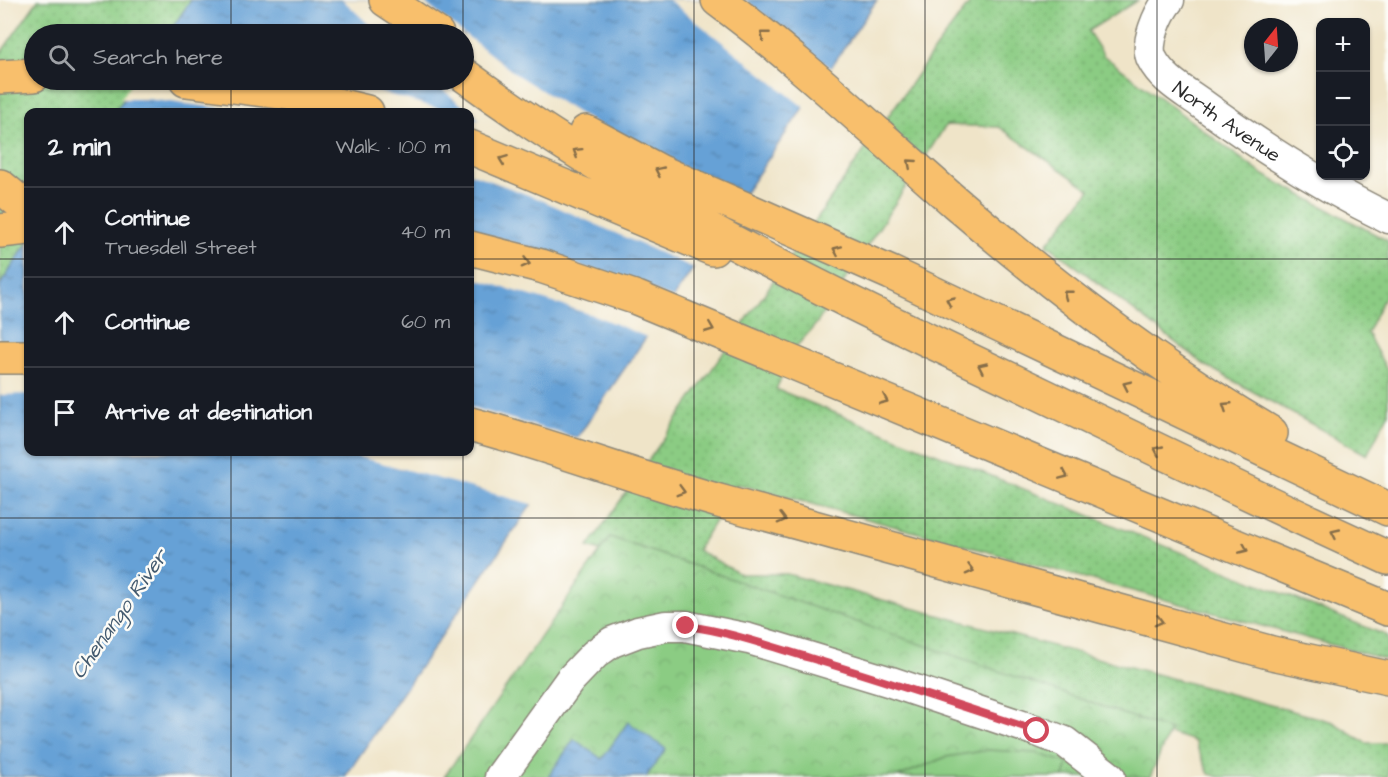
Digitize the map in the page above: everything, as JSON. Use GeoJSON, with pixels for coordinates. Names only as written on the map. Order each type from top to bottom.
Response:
{"type":"FeatureCollection","features":[{"type":"Feature","properties":{"kind":"highway"},"geometry":{"type":"LineString","coordinates":[[373,0],[400,24]]}},
{"type":"Feature","properties":{"kind":"highway"},"geometry":{"type":"LineString","coordinates":[[386,0],[422,24]]}},
{"type":"Feature","properties":{"kind":"highway"},"geometry":{"type":"LineString","coordinates":[[718,0],[781,49],[955,202],[1090,312],[1173,371],[1274,435],[1388,494]]}},
{"type":"Feature","properties":{"kind":"highway"},"geometry":{"type":"LineString","coordinates":[[474,58],[620,152],[891,273],[1388,509]]}},
{"type":"Feature","properties":{"kind":"highway"},"geometry":{"type":"LineString","coordinates":[[0,77],[24,76]]}},
{"type":"Feature","properties":{"kind":"highway"},"geometry":{"type":"LineString","coordinates":[[474,82],[535,126],[608,171],[858,308]]}},
{"type":"Feature","properties":{"kind":"highway"},"geometry":{"type":"LineString","coordinates":[[264,90],[288,93],[350,108]]}},
{"type":"Feature","properties":{"kind":"highway"},"geometry":{"type":"LineString","coordinates":[[474,149],[560,183],[648,224],[858,308],[1388,558]]}},
{"type":"Feature","properties":{"kind":"highway"},"geometry":{"type":"LineString","coordinates":[[0,186],[24,206]]}},
{"type":"Feature","properties":{"kind":"highway"},"geometry":{"type":"LineString","coordinates":[[0,231],[24,228]]}},
{"type":"Feature","properties":{"kind":"highway"},"geometry":{"type":"LineString","coordinates":[[474,249],[540,266],[637,298],[1388,609]]}},
{"type":"Feature","properties":{"kind":"highway"},"geometry":{"type":"LineString","coordinates":[[0,357],[24,357]]}},
{"type":"Feature","properties":{"kind":"highway"},"geometry":{"type":"LineString","coordinates":[[474,425],[636,478],[726,503],[1272,653],[1388,678]]}},
{"type":"Feature","properties":{"kind":"highway"},"geometry":{"type":"LineString","coordinates":[[474,448],[524,461],[636,478]]}},
{"type":"Feature","properties":{"kind":"highway"},"geometry":{"type":"LineString","coordinates":[[1272,653],[1388,697]]}},
{"type":"Feature","properties":{"kind":"street","name":"North Avenue"},"geometry":{"type":"LineString","coordinates":[[1169,0],[1152,30],[1150,57],[1162,75],[1253,141],[1318,182],[1388,219]]}},
{"type":"Feature","properties":{"kind":"street"},"geometry":{"type":"LineString","coordinates":[[500,777],[585,663],[612,642],[638,632],[666,626],[706,628],[891,682],[1065,742],[1110,777]]}},
{"type":"Feature","properties":{"kind":"green space"},"geometry":{"type":"Polygon","coordinates":[[[38,0],[191,0],[175,24],[24,24],[24,90],[130,90],[118,108],[24,108],[24,248],[0,285],[0,54],[38,0]]]}},
{"type":"Feature","properties":{"kind":"green space"},"geometry":{"type":"Polygon","coordinates":[[[972,0],[1138,0],[1088,31],[1104,56],[1262,174],[1388,241],[1388,289],[1367,333],[1388,372],[1388,414],[1367,455],[1205,365],[1047,244],[1090,190],[999,127],[946,125],[817,323],[796,347],[776,389],[1388,636],[1388,660],[738,484],[697,550],[740,574],[787,574],[1333,722],[1366,743],[1388,743],[1388,777],[1219,777],[1209,774],[1194,741],[588,547],[935,49],[972,0]]]}},
{"type":"Feature","properties":{"kind":"green space"},"geometry":{"type":"Polygon","coordinates":[[[610,537],[1170,730],[1150,777],[444,777],[610,537]]]}},
{"type":"Feature","properties":{"kind":"green space"},"geometry":{"type":"Polygon","coordinates":[[[989,750],[1035,753],[1068,763],[1064,777],[897,777],[946,757],[989,750]]]}},
{"type":"Feature","properties":{"kind":"water","name":"Chenango River"},"geometry":{"type":"Polygon","coordinates":[[[191,0],[877,0],[345,777],[0,777],[0,285],[24,248],[24,456],[474,456],[474,108],[118,108],[130,90],[474,90],[474,24],[175,24],[191,0]]]}},
{"type":"Feature","properties":{"kind":"water"},"geometry":{"type":"Polygon","coordinates":[[[628,722],[666,749],[646,777],[548,777],[574,739],[602,759],[628,722]]]}},
{"type":"Feature","properties":{"kind":"pier"},"geometry":{"type":"Polygon","coordinates":[[[343,0],[421,0],[452,24],[368,24],[343,0]]]}},
{"type":"Feature","properties":{"kind":"pier"},"geometry":{"type":"Polygon","coordinates":[[[669,0],[745,0],[833,70],[806,109],[669,0]]]}},
{"type":"Feature","properties":{"kind":"pier"},"geometry":{"type":"Polygon","coordinates":[[[474,41],[517,75],[618,138],[746,197],[696,269],[539,199],[474,175],[474,119],[480,120],[474,115],[474,108],[465,108],[443,90],[474,90],[474,41]]]}},
{"type":"Feature","properties":{"kind":"pier"},"geometry":{"type":"Polygon","coordinates":[[[127,90],[373,90],[437,108],[218,108],[147,99],[120,99],[127,90]]]}},
{"type":"Feature","properties":{"kind":"pier"},"geometry":{"type":"Polygon","coordinates":[[[474,233],[502,239],[676,299],[649,338],[596,316],[474,278],[474,233]]]}},
{"type":"Feature","properties":{"kind":"pier"},"geometry":{"type":"Polygon","coordinates":[[[0,345],[24,346],[24,394],[0,395],[0,345]]]}},
{"type":"Feature","properties":{"kind":"pier"},"geometry":{"type":"Polygon","coordinates":[[[474,408],[580,439],[535,505],[356,456],[474,456],[474,408]]]}},
{"type":"Feature","properties":{"kind":"route"},"geometry":{"type":"LineString","coordinates":[[686,626],[706,628],[749,639],[891,682],[1037,731]]}}]}
